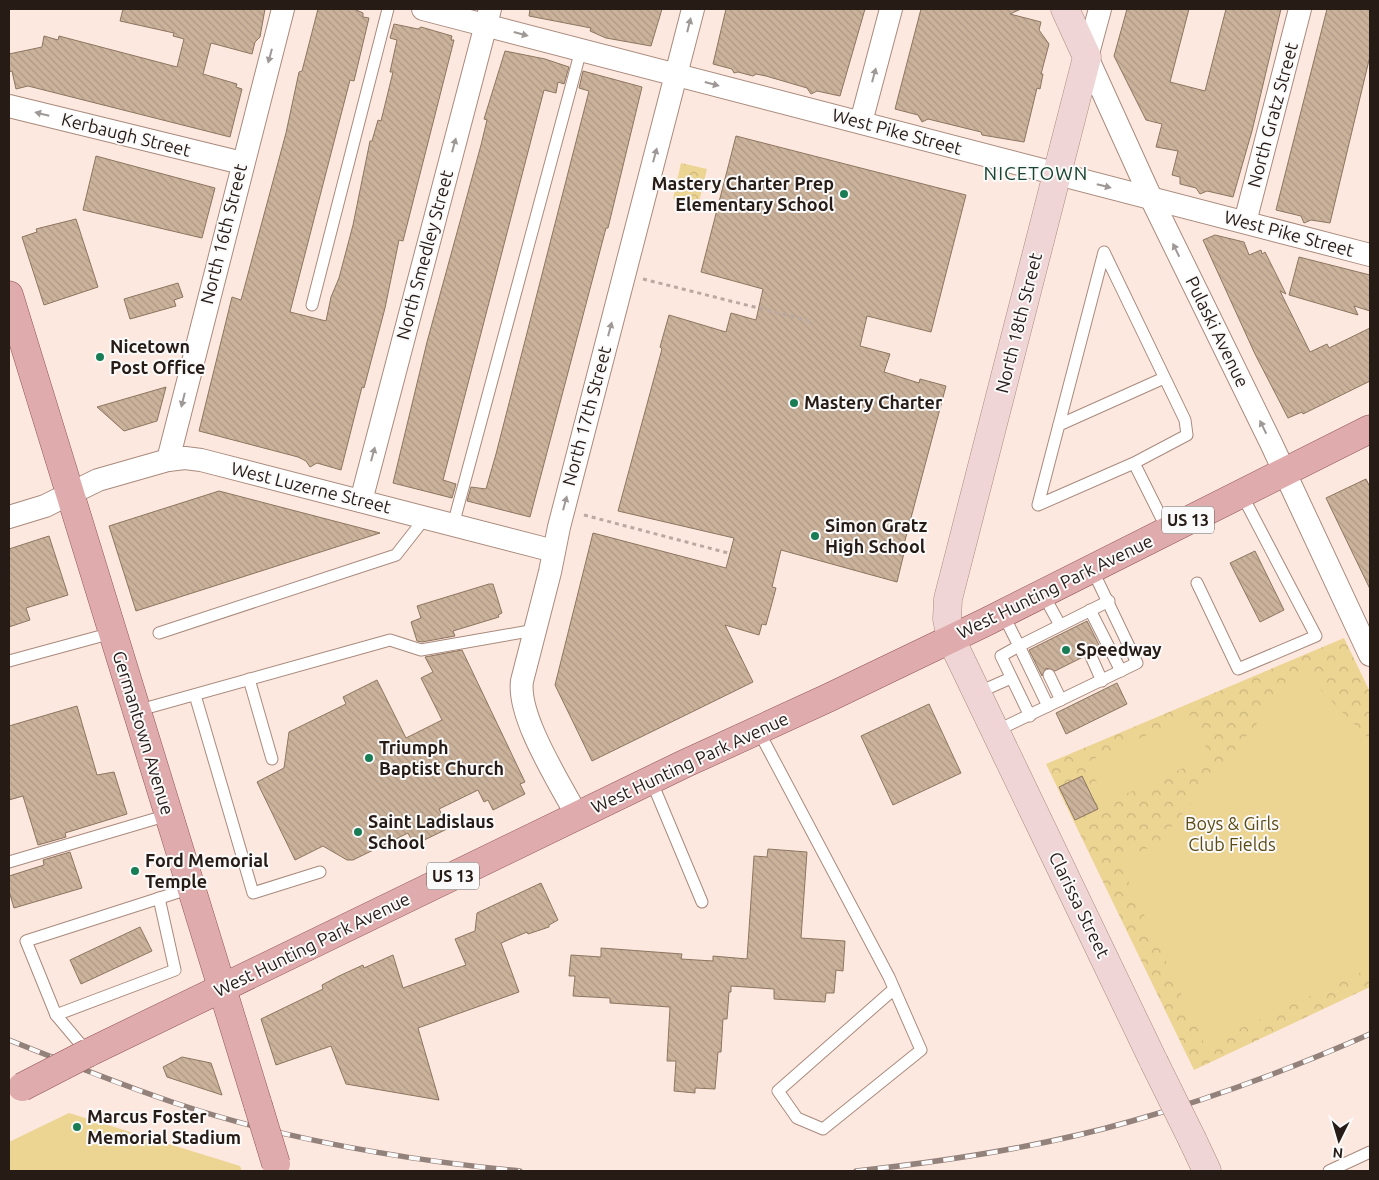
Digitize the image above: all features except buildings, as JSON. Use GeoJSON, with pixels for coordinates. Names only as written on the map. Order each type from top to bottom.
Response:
{"type":"FeatureCollection","features":[{"type":"Feature","properties":{"kind":"main road","name":"Germantown Avenue"},"geometry":{"type":"LineString","coordinates":[[9,295],[277,1168]]}},
{"type":"Feature","properties":{"kind":"main road","name":"West Hunting Park Avenue"},"geometry":{"type":"LineString","coordinates":[[16,1090],[88,1053],[651,780],[1003,614],[1370,429]]}},
{"type":"Feature","properties":{"kind":"street","name":"North 16th Street"},"geometry":{"type":"LineString","coordinates":[[168,460],[242,163],[283,9]]}},
{"type":"Feature","properties":{"kind":"street","name":"West Pike Street"},"geometry":{"type":"LineString","coordinates":[[423,9],[488,17],[581,50],[1370,255]]}},
{"type":"Feature","properties":{"kind":"street","name":"North 17th Street"},"geometry":{"type":"LineString","coordinates":[[577,816],[535,735],[521,696],[522,681],[563,509],[693,9]]}},
{"type":"Feature","properties":{"kind":"street"},"geometry":{"type":"LineString","coordinates":[[862,122],[892,9]]}},
{"type":"Feature","properties":{"kind":"street","name":"Pulaski Avenue"},"geometry":{"type":"LineString","coordinates":[[1064,9],[1151,198],[1370,654]]}},
{"type":"Feature","properties":{"kind":"street","name":"North 18th Street"},"geometry":{"type":"LineString","coordinates":[[951,639],[947,619],[948,599],[1100,9]]}},
{"type":"Feature","properties":{"kind":"street","name":"North Gratz Street"},"geometry":{"type":"LineString","coordinates":[[1245,222],[1300,9]]}},
{"type":"Feature","properties":{"kind":"street","name":"North Smedley Street"},"geometry":{"type":"LineString","coordinates":[[361,501],[488,17]]}},
{"type":"Feature","properties":{"kind":"street","name":"Kerbaugh Street"},"geometry":{"type":"LineString","coordinates":[[9,106],[242,163]]}},
{"type":"Feature","properties":{"kind":"street","name":"West Luzerne Street"},"geometry":{"type":"LineString","coordinates":[[9,517],[45,506],[98,480],[168,460],[185,458],[201,460],[554,551]]}},
{"type":"Feature","properties":{"kind":"street","name":"Clarissa Street"},"geometry":{"type":"LineString","coordinates":[[951,639],[1207,1171]]}},
{"type":"Feature","properties":{"kind":"lane"},"geometry":{"type":"LineString","coordinates":[[312,305],[388,9]]}},
{"type":"Feature","properties":{"kind":"lane"},"geometry":{"type":"LineString","coordinates":[[452,525],[581,50]]}},
{"type":"Feature","properties":{"kind":"lane"},"geometry":{"type":"LineString","coordinates":[[1104,252],[1185,420],[1187,435],[1134,463],[1038,505],[1059,425],[1104,252]]}},
{"type":"Feature","properties":{"kind":"lane"},"geometry":{"type":"LineString","coordinates":[[1059,425],[1164,378]]}},
{"type":"Feature","properties":{"kind":"lane"},"geometry":{"type":"LineString","coordinates":[[1134,463],[1168,531]]}},
{"type":"Feature","properties":{"kind":"lane"},"geometry":{"type":"LineString","coordinates":[[1197,583],[1238,669],[1316,636],[1241,493]]}},
{"type":"Feature","properties":{"kind":"lane"},"geometry":{"type":"LineString","coordinates":[[159,633],[396,555],[425,518]]}},
{"type":"Feature","properties":{"kind":"lane"},"geometry":{"type":"LineString","coordinates":[[996,732],[1138,663],[1092,569]]}},
{"type":"Feature","properties":{"kind":"lane"},"geometry":{"type":"LineString","coordinates":[[1043,594],[1060,625]]}},
{"type":"Feature","properties":{"kind":"lane"},"geometry":{"type":"LineString","coordinates":[[1030,716],[1000,656],[1019,646],[1032,643],[1060,625],[1075,623],[1090,610],[1109,601]]}},
{"type":"Feature","properties":{"kind":"lane"},"geometry":{"type":"LineString","coordinates":[[1090,610],[1121,671]]}},
{"type":"Feature","properties":{"kind":"lane"},"geometry":{"type":"LineString","coordinates":[[1003,614],[1048,706]]}},
{"type":"Feature","properties":{"kind":"lane"},"geometry":{"type":"LineString","coordinates":[[136,711],[390,640],[421,650],[535,630]]}},
{"type":"Feature","properties":{"kind":"lane"},"geometry":{"type":"LineString","coordinates":[[9,661],[112,633]]}},
{"type":"Feature","properties":{"kind":"lane"},"geometry":{"type":"LineString","coordinates":[[1090,654],[1102,681]]}},
{"type":"Feature","properties":{"kind":"lane"},"geometry":{"type":"LineString","coordinates":[[1049,675],[1061,700]]}},
{"type":"Feature","properties":{"kind":"lane"},"geometry":{"type":"LineString","coordinates":[[977,693],[1011,678]]}},
{"type":"Feature","properties":{"kind":"lane"},"geometry":{"type":"LineString","coordinates":[[249,679],[272,759]]}},
{"type":"Feature","properties":{"kind":"lane"},"geometry":{"type":"LineString","coordinates":[[196,695],[253,893],[320,872]]}},
{"type":"Feature","properties":{"kind":"lane"},"geometry":{"type":"LineString","coordinates":[[758,730],[894,989],[921,1050],[823,1129],[797,1118],[778,1091],[894,989]]}},
{"type":"Feature","properties":{"kind":"lane"},"geometry":{"type":"LineString","coordinates":[[651,780],[702,902]]}},
{"type":"Feature","properties":{"kind":"lane"},"geometry":{"type":"LineString","coordinates":[[9,862],[168,815]]}},
{"type":"Feature","properties":{"kind":"lane"},"geometry":{"type":"LineString","coordinates":[[88,1053],[56,1016],[26,941],[191,888]]}},
{"type":"Feature","properties":{"kind":"lane"},"geometry":{"type":"LineString","coordinates":[[56,1016],[175,970],[159,898]]}},
{"type":"Feature","properties":{"kind":"lane"},"geometry":{"type":"LineString","coordinates":[[1329,1171],[1370,1152]]}},
{"type":"Feature","properties":{"kind":"path"},"geometry":{"type":"LineString","coordinates":[[624,274],[814,322]]}},
{"type":"Feature","properties":{"kind":"path"},"geometry":{"type":"LineString","coordinates":[[563,509],[728,553]]}},
{"type":"Feature","properties":{"kind":"green space"},"geometry":{"type":"Polygon","coordinates":[[[681,163],[707,169],[698,206],[673,199],[681,163]]]}},
{"type":"Feature","properties":{"kind":"green space","name":"Boys & Girls Club Fields"},"geometry":{"type":"Polygon","coordinates":[[[1344,638],[1370,692],[1370,987],[1194,1070],[1046,764],[1344,638]]]}},
{"type":"Feature","properties":{"kind":"green space","name":"Boys & Girls Club Fields"},"geometry":{"type":"Polygon","coordinates":[[[1301,670],[1370,740],[1370,968],[1205,1045],[1119,861],[1157,844],[1301,670]]]}},
{"type":"Feature","properties":{"kind":"green space"},"geometry":{"type":"Polygon","coordinates":[[[1191,715],[1210,756],[1106,803],[1087,762],[1191,715]]]}},
{"type":"Feature","properties":{"kind":"green space","name":"Marcus Foster Memorial Stadium"},"geometry":{"type":"Polygon","coordinates":[[[69,1113],[240,1166],[242,1171],[9,1171],[9,1142],[69,1113]]]}},
{"type":"Feature","properties":{"kind":"railway"},"geometry":{"type":"LineString","coordinates":[[856,1171],[995,1152],[1098,1130],[1223,1092],[1312,1059],[1370,1034]]}},
{"type":"Feature","properties":{"kind":"railway"},"geometry":{"type":"LineString","coordinates":[[9,1040],[154,1096],[260,1128],[346,1147],[433,1161],[520,1171]]}},
{"type":"Feature","properties":{"kind":"place","name":"Mastery Charter Prep Elementary School"},"geometry":{"type":"Point","coordinates":[844,194]}},
{"type":"Feature","properties":{"kind":"place","name":"Nicetown Post Office"},"geometry":{"type":"Point","coordinates":[100,357]}},
{"type":"Feature","properties":{"kind":"place","name":"Mastery Charter"},"geometry":{"type":"Point","coordinates":[794,403]}},
{"type":"Feature","properties":{"kind":"place","name":"Simon Gratz High School"},"geometry":{"type":"Point","coordinates":[815,536]}},
{"type":"Feature","properties":{"kind":"place","name":"Speedway"},"geometry":{"type":"Point","coordinates":[1066,650]}},
{"type":"Feature","properties":{"kind":"place","name":"Triumph Baptist Church"},"geometry":{"type":"Point","coordinates":[369,758]}},
{"type":"Feature","properties":{"kind":"place","name":"Saint Ladislaus School"},"geometry":{"type":"Point","coordinates":[358,832]}},
{"type":"Feature","properties":{"kind":"place","name":"Ford Memorial Temple"},"geometry":{"type":"Point","coordinates":[135,871]}},
{"type":"Feature","properties":{"kind":"place","name":"Marcus Foster Memorial Stadium"},"geometry":{"type":"Point","coordinates":[77,1127]}},
{"type":"Feature","properties":{"kind":"district","name":"NICETOWN"},"geometry":{"type":"Point","coordinates":[1036,173]}}]}
